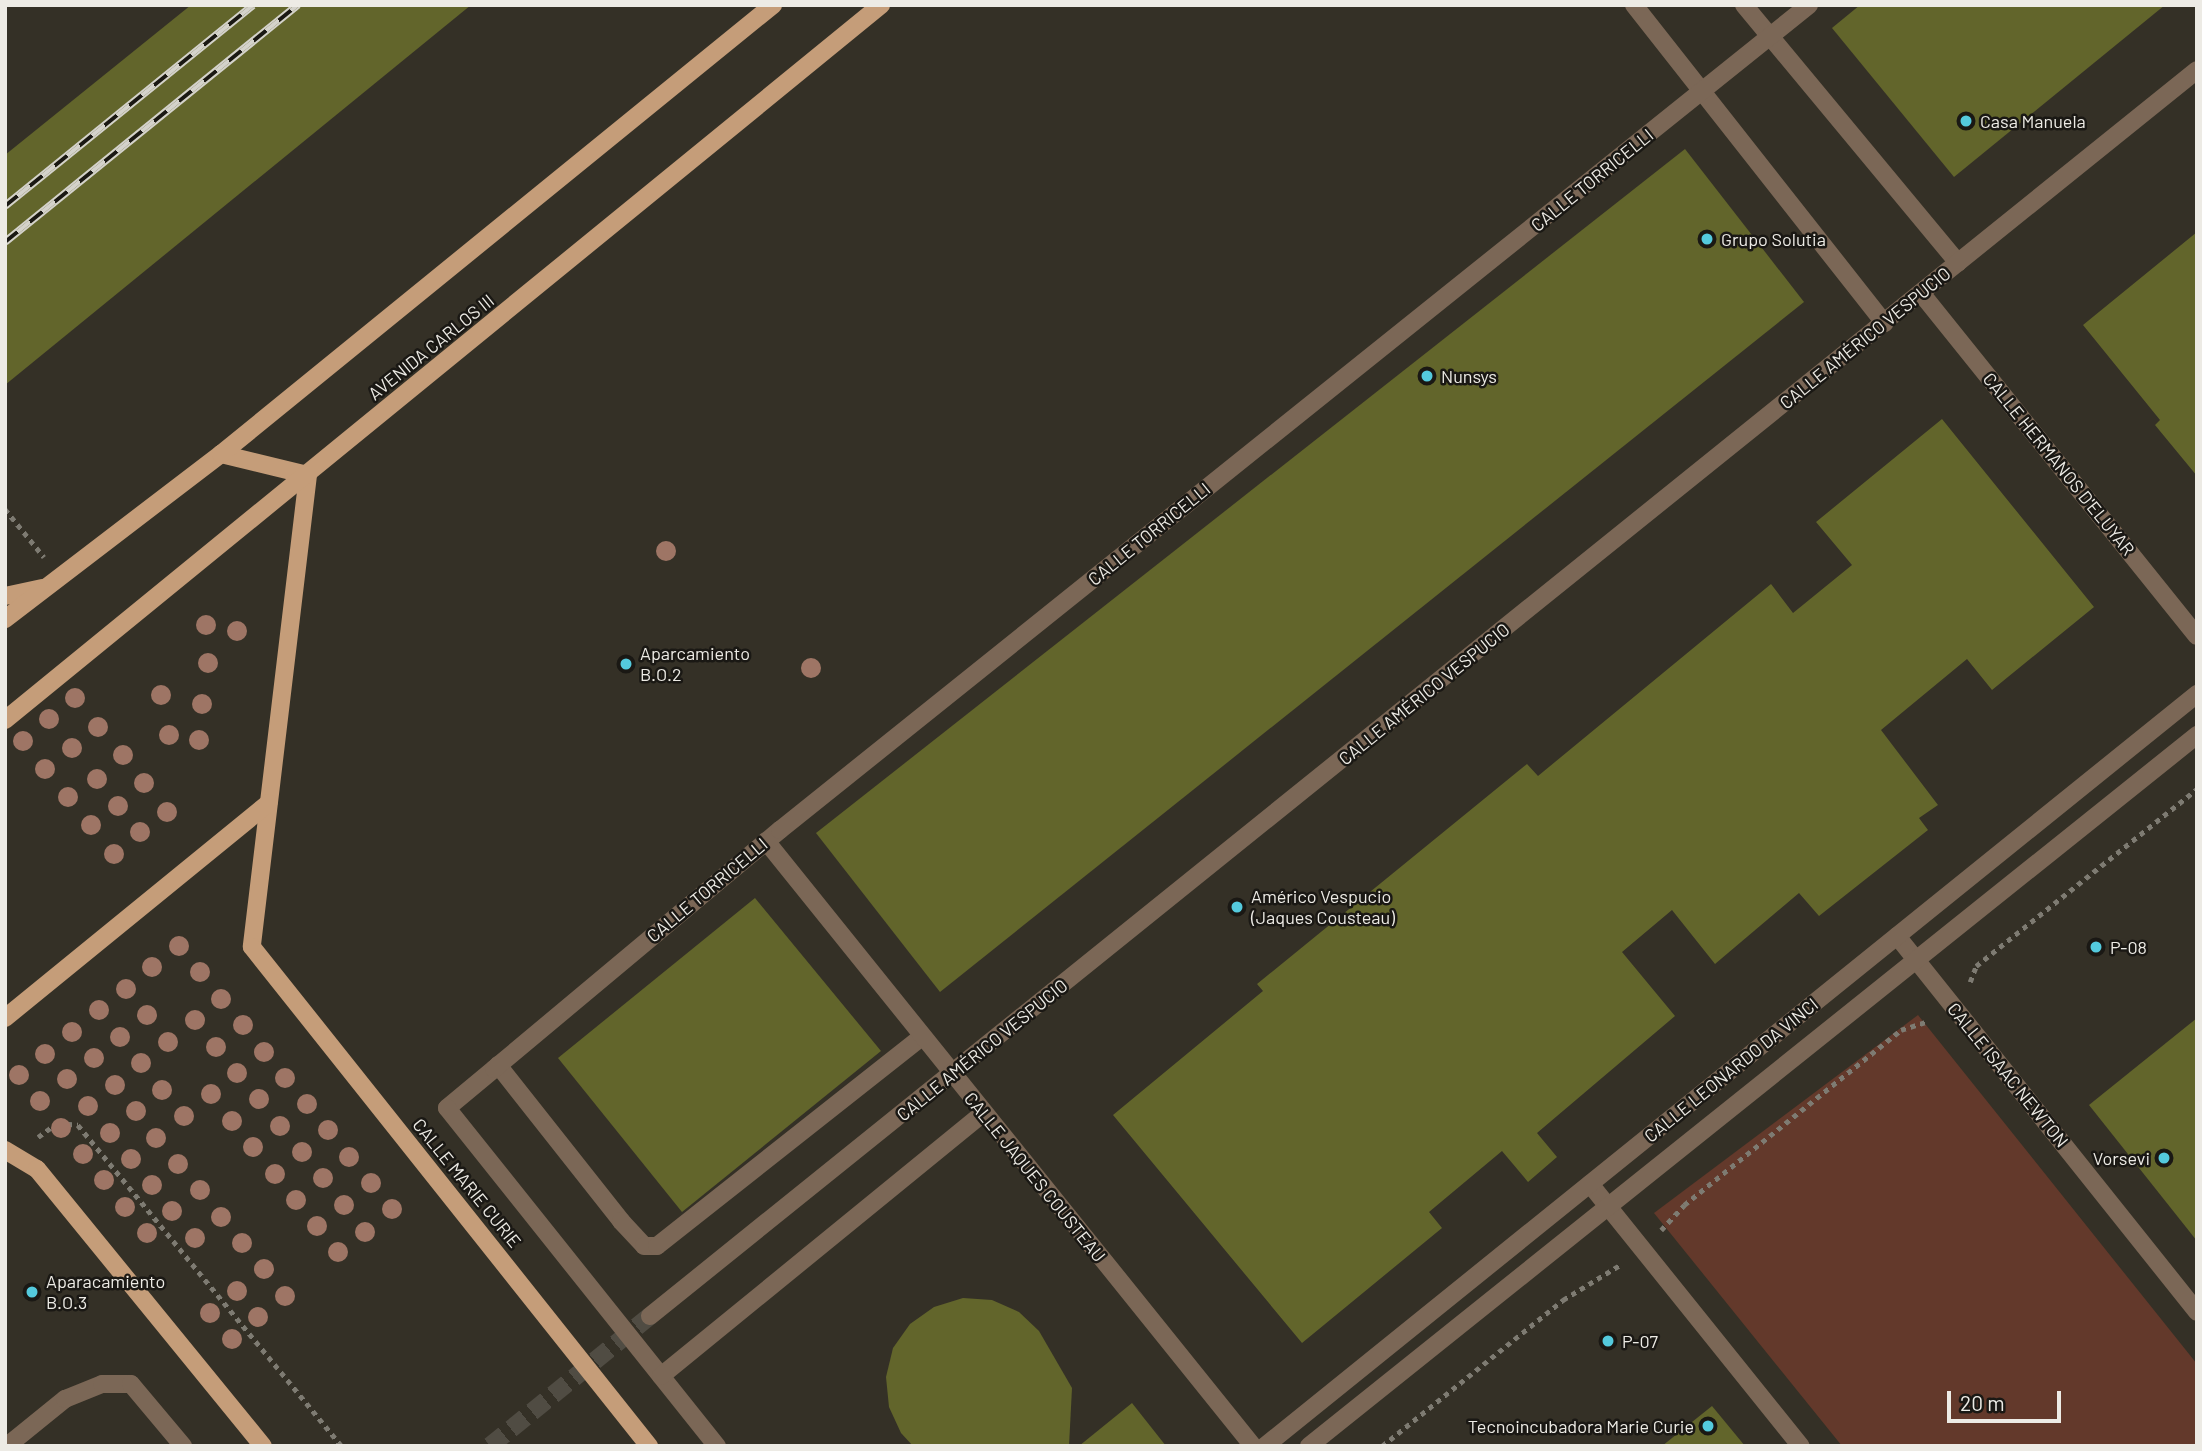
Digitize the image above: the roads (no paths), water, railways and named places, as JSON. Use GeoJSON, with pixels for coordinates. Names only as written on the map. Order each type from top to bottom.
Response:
{"type":"FeatureCollection","features":[{"type":"Feature","properties":{"kind":"main road"},"geometry":{"type":"LineString","coordinates":[[5,620],[221,454],[773,5]]}},
{"type":"Feature","properties":{"kind":"main road","name":"AVENIDA CARLOS III"},"geometry":{"type":"LineString","coordinates":[[5,720],[881,5]]}},
{"type":"Feature","properties":{"kind":"main road"},"geometry":{"type":"LineString","coordinates":[[5,1018],[269,803],[308,475],[221,454]]}},
{"type":"Feature","properties":{"kind":"main road"},"geometry":{"type":"LineString","coordinates":[[5,596],[53,582]]}},
{"type":"Feature","properties":{"kind":"main road","name":"CALLE MARIE CURIE"},"geometry":{"type":"LineString","coordinates":[[269,803],[252,947],[649,1446]]}},
{"type":"Feature","properties":{"kind":"main road"},"geometry":{"type":"LineString","coordinates":[[5,1150],[37,1170],[263,1446]]}},
{"type":"Feature","properties":{"kind":"street"},"geometry":{"type":"LineString","coordinates":[[1634,5],[1884,323]]}},
{"type":"Feature","properties":{"kind":"street"},"geometry":{"type":"LineString","coordinates":[[1744,5],[1958,263]]}},
{"type":"Feature","properties":{"kind":"street","name":"CALLE TORRICELLI"},"geometry":{"type":"LineString","coordinates":[[661,1377],[447,1108],[766,841],[1809,5]]}},
{"type":"Feature","properties":{"kind":"street","name":"CALLE AMÉRICO VESPUCIO"},"geometry":{"type":"LineString","coordinates":[[650,1316],[2197,70]]}},
{"type":"Feature","properties":{"kind":"street","name":"CALLE HERMANOS D'ELUYAR"},"geometry":{"type":"LineString","coordinates":[[1921,292],[2197,636]]}},
{"type":"Feature","properties":{"kind":"street","name":"CALLE LEONARDO DA VINCI"},"geometry":{"type":"LineString","coordinates":[[1265,1446],[2197,694]]}},
{"type":"Feature","properties":{"kind":"street","name":"CALLE LEONARDO DA VINCI"},"geometry":{"type":"LineString","coordinates":[[1309,1446],[2197,735]]}},
{"type":"Feature","properties":{"kind":"street","name":"CALLE JAQUES COUSTEAU"},"geometry":{"type":"LineString","coordinates":[[766,841],[1253,1446]]}},
{"type":"Feature","properties":{"kind":"street","name":"CALLE ISAAC NEWTON"},"geometry":{"type":"LineString","coordinates":[[1897,936],[2197,1312]]}},
{"type":"Feature","properties":{"kind":"street"},"geometry":{"type":"LineString","coordinates":[[496,1067],[621,1221],[644,1246],[657,1246],[922,1037]]}},
{"type":"Feature","properties":{"kind":"street"},"geometry":{"type":"LineString","coordinates":[[717,1446],[661,1377],[983,1113]]}},
{"type":"Feature","properties":{"kind":"street"},"geometry":{"type":"LineString","coordinates":[[1590,1184],[1801,1446]]}},
{"type":"Feature","properties":{"kind":"street"},"geometry":{"type":"LineString","coordinates":[[7,1446],[65,1399],[102,1384],[131,1384],[183,1446]]}},
{"type":"Feature","properties":{"kind":"tunnel"},"geometry":{"type":"LineString","coordinates":[[490,1446],[650,1316]]}},
{"type":"Feature","properties":{"kind":"railway"},"geometry":{"type":"LineString","coordinates":[[5,206],[253,5]]}},
{"type":"Feature","properties":{"kind":"railway"},"geometry":{"type":"LineString","coordinates":[[5,242],[298,5]]}},
{"type":"Feature","properties":{"kind":"place","name":"Casa Manuela"},"geometry":{"type":"Point","coordinates":[1966,121]}},
{"type":"Feature","properties":{"kind":"place","name":"Grupo Solutia"},"geometry":{"type":"Point","coordinates":[1707,239]}},
{"type":"Feature","properties":{"kind":"place","name":"Nunsys"},"geometry":{"type":"Point","coordinates":[1427,376]}},
{"type":"Feature","properties":{"kind":"place","name":"Aparcamiento B.O.2"},"geometry":{"type":"Point","coordinates":[626,664]}},
{"type":"Feature","properties":{"kind":"place","name":"Américo Vespucio (Jaques Cousteau)"},"geometry":{"type":"Point","coordinates":[1237,907]}},
{"type":"Feature","properties":{"kind":"place","name":"P-08"},"geometry":{"type":"Point","coordinates":[2096,947]}},
{"type":"Feature","properties":{"kind":"place","name":"Vorsevi"},"geometry":{"type":"Point","coordinates":[2164,1158]}},
{"type":"Feature","properties":{"kind":"place","name":"Aparacamiento B.O.3"},"geometry":{"type":"Point","coordinates":[32,1292]}},
{"type":"Feature","properties":{"kind":"place","name":"P-07"},"geometry":{"type":"Point","coordinates":[1608,1341]}},
{"type":"Feature","properties":{"kind":"place","name":"Tecnoincubadora Marie Curie"},"geometry":{"type":"Point","coordinates":[1708,1426]}}]}
